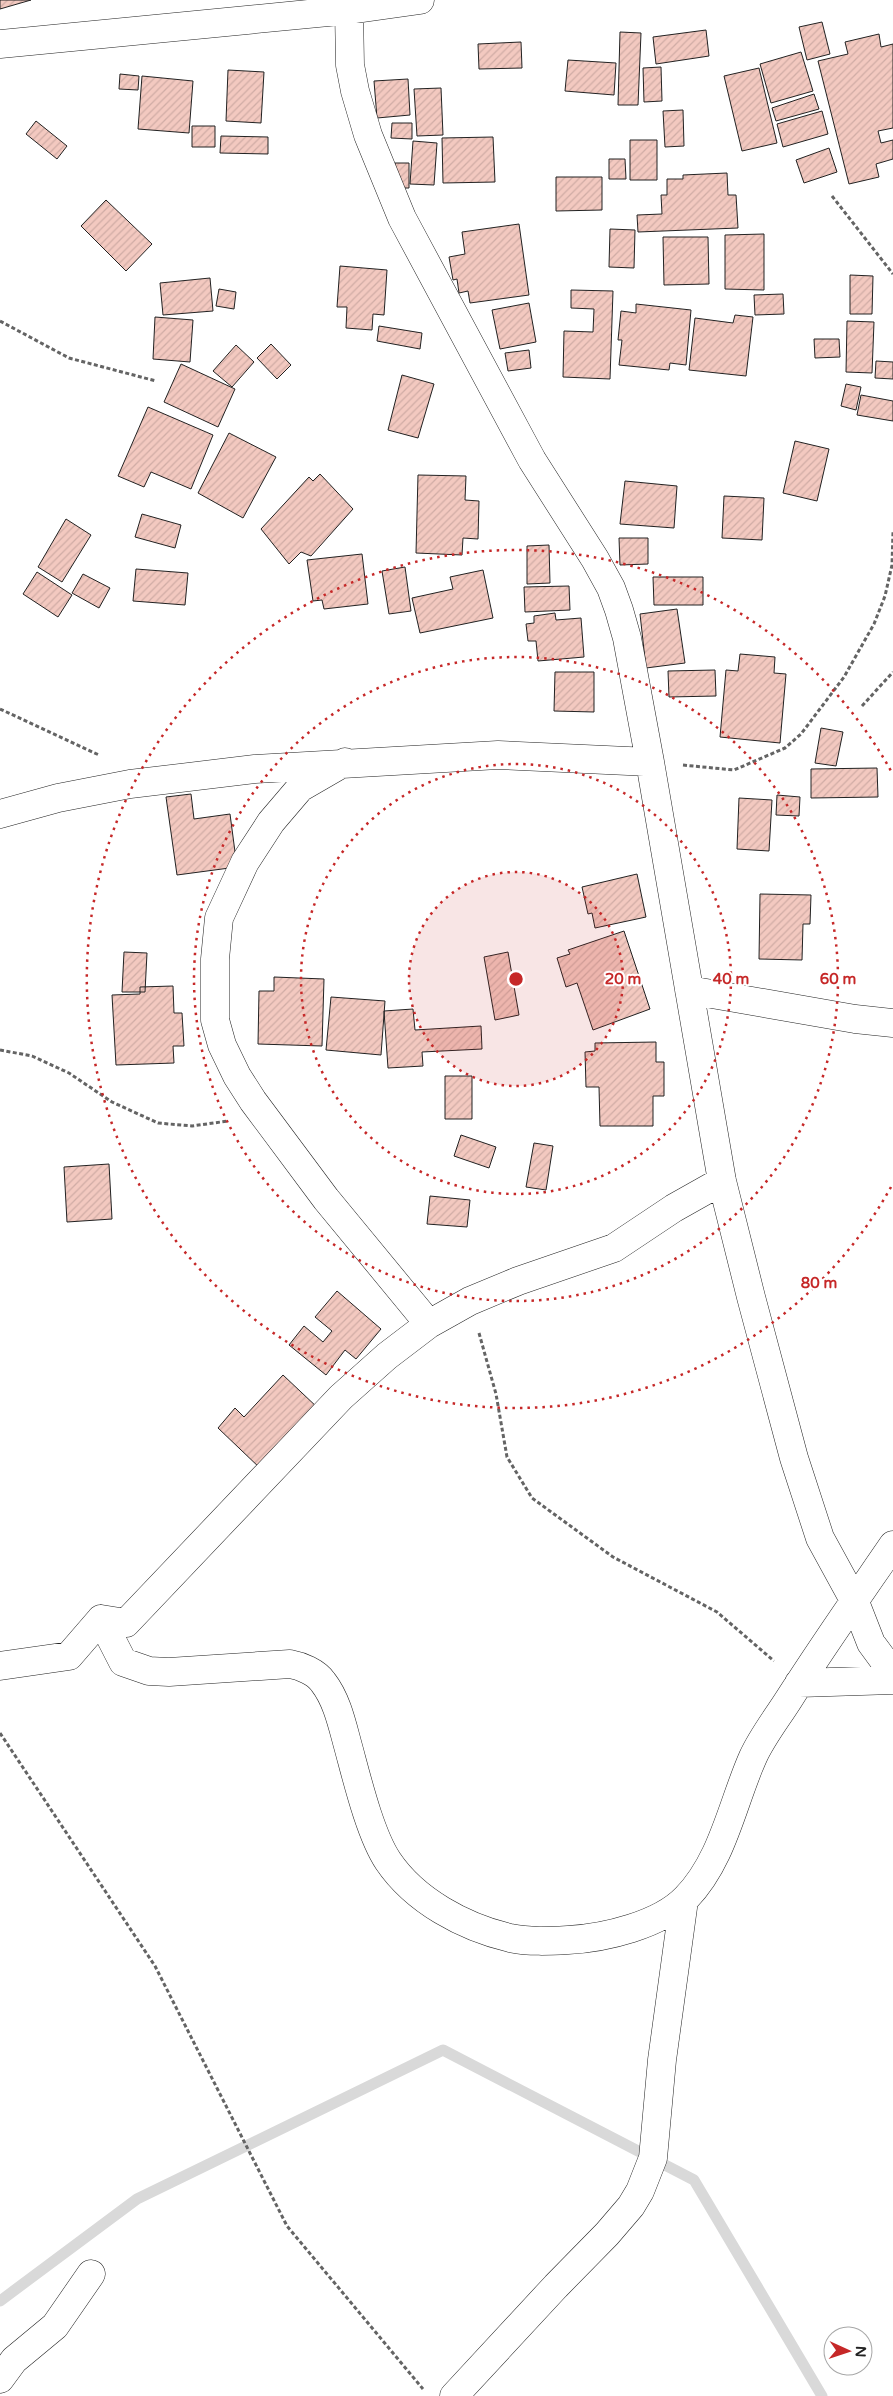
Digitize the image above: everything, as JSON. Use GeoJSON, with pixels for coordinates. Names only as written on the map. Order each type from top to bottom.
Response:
{"type":"FeatureCollection","features":[{"type":"Feature","properties":{"kind":"street"},"geometry":{"type":"LineString","coordinates":[[0,44],[349,10],[420,0]]}},
{"type":"Feature","properties":{"kind":"street"},"geometry":{"type":"LineString","coordinates":[[349,10],[350,65],[368,135],[402,218],[532,460],[611,588],[627,638],[722,1181],[794,1458],[820,1538],[855,1602],[872,1643],[893,1673]]}},
{"type":"Feature","properties":{"kind":"street"},"geometry":{"type":"LineString","coordinates":[[0,814],[58,798],[130,784],[246,770],[345,762],[498,755],[650,762]]}},
{"type":"Feature","properties":{"kind":"street"},"geometry":{"type":"LineString","coordinates":[[345,762],[300,788],[285,805],[245,862],[220,918],[215,959],[215,1020],[222,1045],[237,1076],[264,1116],[326,1199],[429,1324]]}},
{"type":"Feature","properties":{"kind":"street"},"geometry":{"type":"LineString","coordinates":[[689,990],[855,1019],[893,1023]]}},
{"type":"Feature","properties":{"kind":"street"},"geometry":{"type":"LineString","coordinates":[[101,1620],[126,1622],[341,1398],[387,1356],[429,1324],[470,1301],[518,1281],[614,1248],[674,1208],[722,1181]]}},
{"type":"Feature","properties":{"kind":"street"},"geometry":{"type":"LineString","coordinates":[[101,1620],[124,1662],[148,1671],[169,1672],[290,1664],[299,1666],[318,1676],[324,1683],[339,1712],[374,1829],[388,1861],[430,1904],[468,1924],[511,1938],[540,1941],[588,1939],[613,1934],[667,1912],[684,1900],[701,1881],[712,1860],[753,1756],[799,1683],[893,1545]]}},
{"type":"Feature","properties":{"kind":"street"},"geometry":{"type":"LineString","coordinates":[[0,1666],[69,1656],[101,1620]]}},
{"type":"Feature","properties":{"kind":"street"},"geometry":{"type":"LineString","coordinates":[[799,1683],[893,1680]]}},
{"type":"Feature","properties":{"kind":"street"},"geometry":{"type":"LineString","coordinates":[[454,2396],[607,2234],[631,2206],[640,2191],[652,2158],[662,2060],[684,1900]]}},
{"type":"Feature","properties":{"kind":"street"},"geometry":{"type":"LineString","coordinates":[[0,2379],[14,2360],[55,2326],[91,2274]]}},
{"type":"Feature","properties":{"kind":"path"},"geometry":{"type":"LineString","coordinates":[[832,196],[893,274]]}},
{"type":"Feature","properties":{"kind":"path"},"geometry":{"type":"LineString","coordinates":[[0,321],[69,358],[156,381]]}},
{"type":"Feature","properties":{"kind":"path"},"geometry":{"type":"LineString","coordinates":[[650,762],[734,770],[785,748],[801,734],[844,677],[874,624],[885,596],[892,565],[893,532]]}},
{"type":"Feature","properties":{"kind":"path"},"geometry":{"type":"LineString","coordinates":[[862,706],[893,672]]}},
{"type":"Feature","properties":{"kind":"path"},"geometry":{"type":"LineString","coordinates":[[0,709],[114,763],[130,784]]}},
{"type":"Feature","properties":{"kind":"path"},"geometry":{"type":"LineString","coordinates":[[0,1050],[32,1056],[69,1073],[112,1102],[158,1123],[192,1126],[264,1116]]}},
{"type":"Feature","properties":{"kind":"path"},"geometry":{"type":"LineString","coordinates":[[470,1301],[496,1394],[507,1457],[532,1498],[613,1557],[717,1612],[799,1683]]}},
{"type":"Feature","properties":{"kind":"path"},"geometry":{"type":"LineString","coordinates":[[0,1733],[155,1966],[287,2226],[429,2396]]}},
{"type":"Feature","properties":{"kind":"building"},"geometry":{"type":"Polygon","coordinates":[[[0,0],[31,0],[0,9],[0,0]]]}},
{"type":"Feature","properties":{"kind":"building"},"geometry":{"type":"Polygon","coordinates":[[[822,22],[830,54],[807,60],[799,27],[822,22]]]}},
{"type":"Feature","properties":{"kind":"building"},"geometry":{"type":"Polygon","coordinates":[[[706,30],[709,56],[656,64],[653,37],[706,30]]]}},
{"type":"Feature","properties":{"kind":"building"},"geometry":{"type":"Polygon","coordinates":[[[620,32],[641,33],[638,105],[618,105],[620,32]]]}},
{"type":"Feature","properties":{"kind":"building"},"geometry":{"type":"Polygon","coordinates":[[[879,34],[881,47],[893,44],[893,128],[878,131],[881,143],[893,140],[893,159],[876,164],[879,177],[849,184],[818,61],[848,54],[845,42],[879,34]]]}},
{"type":"Feature","properties":{"kind":"building"},"geometry":{"type":"Polygon","coordinates":[[[521,42],[522,68],[479,69],[478,44],[521,42]]]}},
{"type":"Feature","properties":{"kind":"building"},"geometry":{"type":"Polygon","coordinates":[[[801,52],[813,91],[771,103],[760,64],[801,52]]]}},
{"type":"Feature","properties":{"kind":"building"},"geometry":{"type":"Polygon","coordinates":[[[568,60],[616,63],[614,95],[565,91],[568,60]]]}},
{"type":"Feature","properties":{"kind":"building"},"geometry":{"type":"Polygon","coordinates":[[[661,67],[662,101],[644,102],[643,68],[661,67]]]}},
{"type":"Feature","properties":{"kind":"building"},"geometry":{"type":"Polygon","coordinates":[[[759,68],[777,143],[742,151],[724,76],[759,68]]]}},
{"type":"Feature","properties":{"kind":"building"},"geometry":{"type":"Polygon","coordinates":[[[228,70],[264,72],[261,123],[226,121],[228,70]]]}},
{"type":"Feature","properties":{"kind":"building"},"geometry":{"type":"Polygon","coordinates":[[[120,74],[139,76],[138,90],[119,89],[120,74]]]}},
{"type":"Feature","properties":{"kind":"building"},"geometry":{"type":"Polygon","coordinates":[[[142,76],[193,81],[189,133],[138,129],[142,76]]]}},
{"type":"Feature","properties":{"kind":"building"},"geometry":{"type":"Polygon","coordinates":[[[408,79],[410,115],[377,118],[374,81],[408,79]]]}},
{"type":"Feature","properties":{"kind":"building"},"geometry":{"type":"Polygon","coordinates":[[[441,88],[443,135],[417,136],[414,89],[441,88]]]}},
{"type":"Feature","properties":{"kind":"building"},"geometry":{"type":"Polygon","coordinates":[[[814,94],[819,109],[776,121],[772,108],[814,94]]]}},
{"type":"Feature","properties":{"kind":"building"},"geometry":{"type":"Polygon","coordinates":[[[683,110],[684,146],[665,147],[663,111],[683,110]]]}},
{"type":"Feature","properties":{"kind":"building"},"geometry":{"type":"Polygon","coordinates":[[[822,111],[828,134],[783,147],[777,124],[822,111]]]}},
{"type":"Feature","properties":{"kind":"building"},"geometry":{"type":"Polygon","coordinates":[[[36,121],[67,146],[57,159],[26,134],[36,121]]]}},
{"type":"Feature","properties":{"kind":"building"},"geometry":{"type":"Polygon","coordinates":[[[392,123],[412,123],[412,139],[391,138],[392,123]]]}},
{"type":"Feature","properties":{"kind":"building"},"geometry":{"type":"Polygon","coordinates":[[[192,126],[215,126],[215,147],[192,147],[192,126]]]}},
{"type":"Feature","properties":{"kind":"building"},"geometry":{"type":"Polygon","coordinates":[[[221,136],[268,137],[268,154],[220,153],[221,136]]]}},
{"type":"Feature","properties":{"kind":"building"},"geometry":{"type":"Polygon","coordinates":[[[493,137],[495,182],[443,183],[442,138],[493,137]]]}},
{"type":"Feature","properties":{"kind":"building"},"geometry":{"type":"Polygon","coordinates":[[[630,140],[657,140],[657,180],[630,180],[630,140]]]}},
{"type":"Feature","properties":{"kind":"building"},"geometry":{"type":"Polygon","coordinates":[[[413,141],[437,143],[434,185],[410,184],[413,141]]]}},
{"type":"Feature","properties":{"kind":"building"},"geometry":{"type":"Polygon","coordinates":[[[829,148],[837,172],[804,183],[796,160],[829,148]]]}},
{"type":"Feature","properties":{"kind":"building"},"geometry":{"type":"Polygon","coordinates":[[[609,159],[625,159],[626,179],[609,179],[609,159]]]}},
{"type":"Feature","properties":{"kind":"building"},"geometry":{"type":"Polygon","coordinates":[[[395,163],[409,163],[409,188],[394,188],[395,163]]]}},
{"type":"Feature","properties":{"kind":"building"},"geometry":{"type":"Polygon","coordinates":[[[727,173],[728,195],[736,195],[738,228],[638,232],[637,215],[662,214],[661,195],[667,195],[667,179],[683,179],[683,175],[727,173]]]}},
{"type":"Feature","properties":{"kind":"building"},"geometry":{"type":"Polygon","coordinates":[[[556,177],[602,177],[602,210],[556,211],[556,177]]]}},
{"type":"Feature","properties":{"kind":"building"},"geometry":{"type":"Polygon","coordinates":[[[106,200],[152,244],[126,271],[81,226],[106,200]]]}},
{"type":"Feature","properties":{"kind":"building"},"geometry":{"type":"Polygon","coordinates":[[[519,224],[529,295],[470,303],[468,291],[459,293],[457,279],[453,280],[449,257],[465,254],[462,232],[519,224]]]}},
{"type":"Feature","properties":{"kind":"building"},"geometry":{"type":"Polygon","coordinates":[[[610,229],[635,230],[634,268],[609,267],[610,229]]]}},
{"type":"Feature","properties":{"kind":"building"},"geometry":{"type":"Polygon","coordinates":[[[764,234],[764,290],[725,289],[725,235],[764,234]]]}},
{"type":"Feature","properties":{"kind":"building"},"geometry":{"type":"Polygon","coordinates":[[[663,237],[708,237],[709,284],[664,285],[663,237]]]}},
{"type":"Feature","properties":{"kind":"building"},"geometry":{"type":"Polygon","coordinates":[[[340,266],[387,270],[384,315],[373,314],[372,330],[346,328],[347,307],[337,307],[340,266]]]}},
{"type":"Feature","properties":{"kind":"building"},"geometry":{"type":"Polygon","coordinates":[[[850,275],[873,276],[872,314],[850,314],[850,275]]]}},
{"type":"Feature","properties":{"kind":"building"},"geometry":{"type":"Polygon","coordinates":[[[210,278],[213,311],[163,315],[160,283],[210,278]]]}},
{"type":"Feature","properties":{"kind":"building"},"geometry":{"type":"Polygon","coordinates":[[[219,289],[236,292],[234,309],[216,306],[219,289]]]}},
{"type":"Feature","properties":{"kind":"building"},"geometry":{"type":"Polygon","coordinates":[[[571,290],[613,291],[610,379],[563,377],[564,331],[593,332],[594,309],[571,308],[571,290]]]}},
{"type":"Feature","properties":{"kind":"building"},"geometry":{"type":"Polygon","coordinates":[[[783,294],[784,314],[755,315],[754,295],[783,294]]]}},
{"type":"Feature","properties":{"kind":"building"},"geometry":{"type":"Polygon","coordinates":[[[529,303],[536,342],[500,349],[492,310],[529,303]]]}},
{"type":"Feature","properties":{"kind":"building"},"geometry":{"type":"Polygon","coordinates":[[[636,304],[691,310],[686,365],[670,363],[669,370],[619,365],[622,340],[618,340],[621,311],[636,313],[636,304]]]}},
{"type":"Feature","properties":{"kind":"building"},"geometry":{"type":"Polygon","coordinates":[[[735,315],[753,317],[746,376],[689,370],[695,318],[733,323],[735,315]]]}},
{"type":"Feature","properties":{"kind":"building"},"geometry":{"type":"Polygon","coordinates":[[[155,317],[193,320],[190,362],[153,359],[155,317]]]}},
{"type":"Feature","properties":{"kind":"building"},"geometry":{"type":"Polygon","coordinates":[[[847,321],[874,322],[872,373],[846,372],[847,321]]]}},
{"type":"Feature","properties":{"kind":"building"},"geometry":{"type":"Polygon","coordinates":[[[379,326],[422,333],[420,349],[377,341],[379,326]]]}},
{"type":"Feature","properties":{"kind":"building"},"geometry":{"type":"Polygon","coordinates":[[[814,339],[839,339],[840,357],[815,358],[814,339]]]}},
{"type":"Feature","properties":{"kind":"building"},"geometry":{"type":"Polygon","coordinates":[[[271,344],[291,365],[277,379],[257,358],[271,344]]]}},
{"type":"Feature","properties":{"kind":"building"},"geometry":{"type":"Polygon","coordinates":[[[236,345],[254,362],[232,387],[213,371],[236,345]]]}},
{"type":"Feature","properties":{"kind":"building"},"geometry":{"type":"Polygon","coordinates":[[[529,350],[531,368],[508,371],[505,353],[529,350]]]}},
{"type":"Feature","properties":{"kind":"building"},"geometry":{"type":"Polygon","coordinates":[[[876,361],[893,362],[893,379],[875,378],[876,361]]]}},
{"type":"Feature","properties":{"kind":"building"},"geometry":{"type":"Polygon","coordinates":[[[181,364],[235,389],[218,427],[164,402],[181,364]]]}},
{"type":"Feature","properties":{"kind":"building"},"geometry":{"type":"Polygon","coordinates":[[[402,375],[434,384],[418,438],[388,430],[402,375]]]}},
{"type":"Feature","properties":{"kind":"building"},"geometry":{"type":"Polygon","coordinates":[[[846,384],[861,387],[856,410],[841,406],[846,384]]]}},
{"type":"Feature","properties":{"kind":"building"},"geometry":{"type":"Polygon","coordinates":[[[861,395],[893,401],[893,421],[857,415],[861,395]]]}},
{"type":"Feature","properties":{"kind":"building"},"geometry":{"type":"Polygon","coordinates":[[[148,407],[213,435],[191,489],[151,472],[144,487],[118,476],[148,407]]]}},
{"type":"Feature","properties":{"kind":"building"},"geometry":{"type":"Polygon","coordinates":[[[229,433],[276,457],[243,518],[198,493],[229,433]]]}},
{"type":"Feature","properties":{"kind":"building"},"geometry":{"type":"Polygon","coordinates":[[[795,441],[829,449],[817,501],[783,493],[795,441]]]}},
{"type":"Feature","properties":{"kind":"building"},"geometry":{"type":"Polygon","coordinates":[[[320,474],[353,509],[311,556],[301,552],[289,564],[261,529],[309,477],[313,481],[320,474]]]}},
{"type":"Feature","properties":{"kind":"building"},"geometry":{"type":"Polygon","coordinates":[[[418,475],[466,476],[465,500],[479,501],[478,539],[463,538],[462,555],[416,553],[418,475]]]}},
{"type":"Feature","properties":{"kind":"building"},"geometry":{"type":"Polygon","coordinates":[[[625,481],[677,486],[674,528],[620,524],[625,481]]]}},
{"type":"Feature","properties":{"kind":"building"},"geometry":{"type":"Polygon","coordinates":[[[724,496],[764,498],[762,540],[722,538],[724,496]]]}},
{"type":"Feature","properties":{"kind":"building"},"geometry":{"type":"Polygon","coordinates":[[[142,514],[181,525],[175,548],[135,537],[142,514]]]}},
{"type":"Feature","properties":{"kind":"building"},"geometry":{"type":"Polygon","coordinates":[[[66,519],[91,535],[62,582],[38,567],[66,519]]]}},
{"type":"Feature","properties":{"kind":"building"},"geometry":{"type":"Polygon","coordinates":[[[619,538],[648,538],[648,564],[620,565],[619,538]]]}},
{"type":"Feature","properties":{"kind":"building"},"geometry":{"type":"Polygon","coordinates":[[[549,545],[550,583],[527,584],[527,546],[549,545]]]}},
{"type":"Feature","properties":{"kind":"building"},"geometry":{"type":"Polygon","coordinates":[[[362,554],[368,604],[324,609],[322,600],[313,601],[307,560],[362,554]]]}},
{"type":"Feature","properties":{"kind":"building"},"geometry":{"type":"Polygon","coordinates":[[[405,567],[411,611],[389,614],[382,571],[405,567]]]}},
{"type":"Feature","properties":{"kind":"building"},"geometry":{"type":"Polygon","coordinates":[[[136,569],[188,573],[185,605],[133,601],[136,569]]]}},
{"type":"Feature","properties":{"kind":"building"},"geometry":{"type":"Polygon","coordinates":[[[483,570],[493,618],[420,633],[412,598],[453,589],[450,577],[483,570]]]}},
{"type":"Feature","properties":{"kind":"building"},"geometry":{"type":"Polygon","coordinates":[[[37,572],[72,595],[58,617],[23,594],[37,572]]]}},
{"type":"Feature","properties":{"kind":"building"},"geometry":{"type":"Polygon","coordinates":[[[83,574],[110,588],[99,608],[72,593],[83,574]]]}},
{"type":"Feature","properties":{"kind":"building"},"geometry":{"type":"Polygon","coordinates":[[[653,577],[703,577],[703,605],[654,605],[653,577]]]}},
{"type":"Feature","properties":{"kind":"building"},"geometry":{"type":"Polygon","coordinates":[[[569,586],[570,610],[525,612],[524,587],[569,586]]]}},
{"type":"Feature","properties":{"kind":"building"},"geometry":{"type":"Polygon","coordinates":[[[677,609],[685,663],[646,668],[640,614],[677,609]]]}},
{"type":"Feature","properties":{"kind":"building"},"geometry":{"type":"Polygon","coordinates":[[[555,613],[556,620],[581,618],[584,657],[538,661],[536,641],[528,641],[526,624],[534,623],[534,616],[555,613]]]}},
{"type":"Feature","properties":{"kind":"building"},"geometry":{"type":"Polygon","coordinates":[[[740,654],[775,657],[774,673],[786,674],[780,743],[720,737],[726,670],[738,671],[740,654]]]}},
{"type":"Feature","properties":{"kind":"building"},"geometry":{"type":"Polygon","coordinates":[[[715,670],[716,696],[669,697],[668,671],[715,670]]]}},
{"type":"Feature","properties":{"kind":"building"},"geometry":{"type":"Polygon","coordinates":[[[555,672],[594,672],[594,712],[554,711],[555,672]]]}},
{"type":"Feature","properties":{"kind":"building"},"geometry":{"type":"Polygon","coordinates":[[[821,728],[843,732],[836,766],[815,763],[821,728]]]}},
{"type":"Feature","properties":{"kind":"building"},"geometry":{"type":"Polygon","coordinates":[[[877,768],[878,797],[811,798],[811,769],[877,768]]]}},
{"type":"Feature","properties":{"kind":"building"},"geometry":{"type":"Polygon","coordinates":[[[191,794],[194,819],[230,814],[237,867],[177,875],[166,797],[191,794]]]}},
{"type":"Feature","properties":{"kind":"building"},"geometry":{"type":"Polygon","coordinates":[[[777,795],[800,797],[799,816],[776,815],[777,795]]]}},
{"type":"Feature","properties":{"kind":"building"},"geometry":{"type":"Polygon","coordinates":[[[739,798],[772,800],[769,851],[737,849],[739,798]]]}},
{"type":"Feature","properties":{"kind":"building"},"geometry":{"type":"Polygon","coordinates":[[[637,874],[646,917],[595,928],[592,913],[588,914],[582,887],[637,874]]]}},
{"type":"Feature","properties":{"kind":"building"},"geometry":{"type":"Polygon","coordinates":[[[760,894],[811,895],[810,924],[803,924],[802,960],[759,959],[760,894]]]}},
{"type":"Feature","properties":{"kind":"building"},"geometry":{"type":"Polygon","coordinates":[[[624,931],[650,1009],[593,1030],[577,983],[566,987],[557,958],[570,954],[568,950],[624,931]]]}},
{"type":"Feature","properties":{"kind":"building"},"geometry":{"type":"Polygon","coordinates":[[[124,952],[147,953],[145,992],[122,992],[124,952]]]}},
{"type":"Feature","properties":{"kind":"building"},"geometry":{"type":"Polygon","coordinates":[[[508,952],[519,1015],[495,1020],[484,957],[508,952]]]}},
{"type":"Feature","properties":{"kind":"building"},"geometry":{"type":"Polygon","coordinates":[[[274,977],[324,979],[322,1046],[258,1044],[259,991],[274,991],[274,977]]]}},
{"type":"Feature","properties":{"kind":"building"},"geometry":{"type":"Polygon","coordinates":[[[173,986],[174,1013],[182,1013],[184,1046],[173,1046],[174,1063],[116,1065],[112,995],[140,994],[140,987],[173,986]]]}},
{"type":"Feature","properties":{"kind":"building"},"geometry":{"type":"Polygon","coordinates":[[[331,997],[385,1001],[381,1055],[326,1050],[331,997]]]}},
{"type":"Feature","properties":{"kind":"building"},"geometry":{"type":"Polygon","coordinates":[[[413,1009],[415,1030],[481,1026],[482,1049],[422,1052],[423,1066],[388,1068],[384,1011],[413,1009]]]}},
{"type":"Feature","properties":{"kind":"building"},"geometry":{"type":"Polygon","coordinates":[[[656,1042],[656,1062],[664,1062],[664,1096],[653,1096],[653,1126],[600,1126],[599,1087],[586,1087],[585,1052],[595,1051],[595,1043],[656,1042]]]}},
{"type":"Feature","properties":{"kind":"building"},"geometry":{"type":"Polygon","coordinates":[[[445,1076],[472,1076],[472,1119],[445,1119],[445,1076]]]}},
{"type":"Feature","properties":{"kind":"building"},"geometry":{"type":"Polygon","coordinates":[[[461,1135],[496,1147],[489,1168],[454,1156],[461,1135]]]}},
{"type":"Feature","properties":{"kind":"building"},"geometry":{"type":"Polygon","coordinates":[[[534,1143],[553,1146],[546,1190],[526,1187],[534,1143]]]}},
{"type":"Feature","properties":{"kind":"building"},"geometry":{"type":"Polygon","coordinates":[[[109,1164],[112,1219],[67,1222],[64,1167],[109,1164]]]}},
{"type":"Feature","properties":{"kind":"building"},"geometry":{"type":"Polygon","coordinates":[[[430,1196],[470,1200],[467,1227],[427,1224],[430,1196]]]}},
{"type":"Feature","properties":{"kind":"building"},"geometry":{"type":"Polygon","coordinates":[[[337,1291],[381,1329],[356,1359],[345,1350],[326,1375],[289,1345],[304,1326],[323,1342],[332,1331],[315,1317],[337,1291]]]}},
{"type":"Feature","properties":{"kind":"building"},"geometry":{"type":"Polygon","coordinates":[[[283,1375],[319,1409],[262,1470],[218,1428],[235,1408],[244,1417],[283,1375]]]}},
{"type":"Feature","properties":{"kind":"waterway"},"geometry":{"type":"LineString","coordinates":[[0,2301],[137,2199],[443,2050],[694,2180],[822,2396]]}}]}
